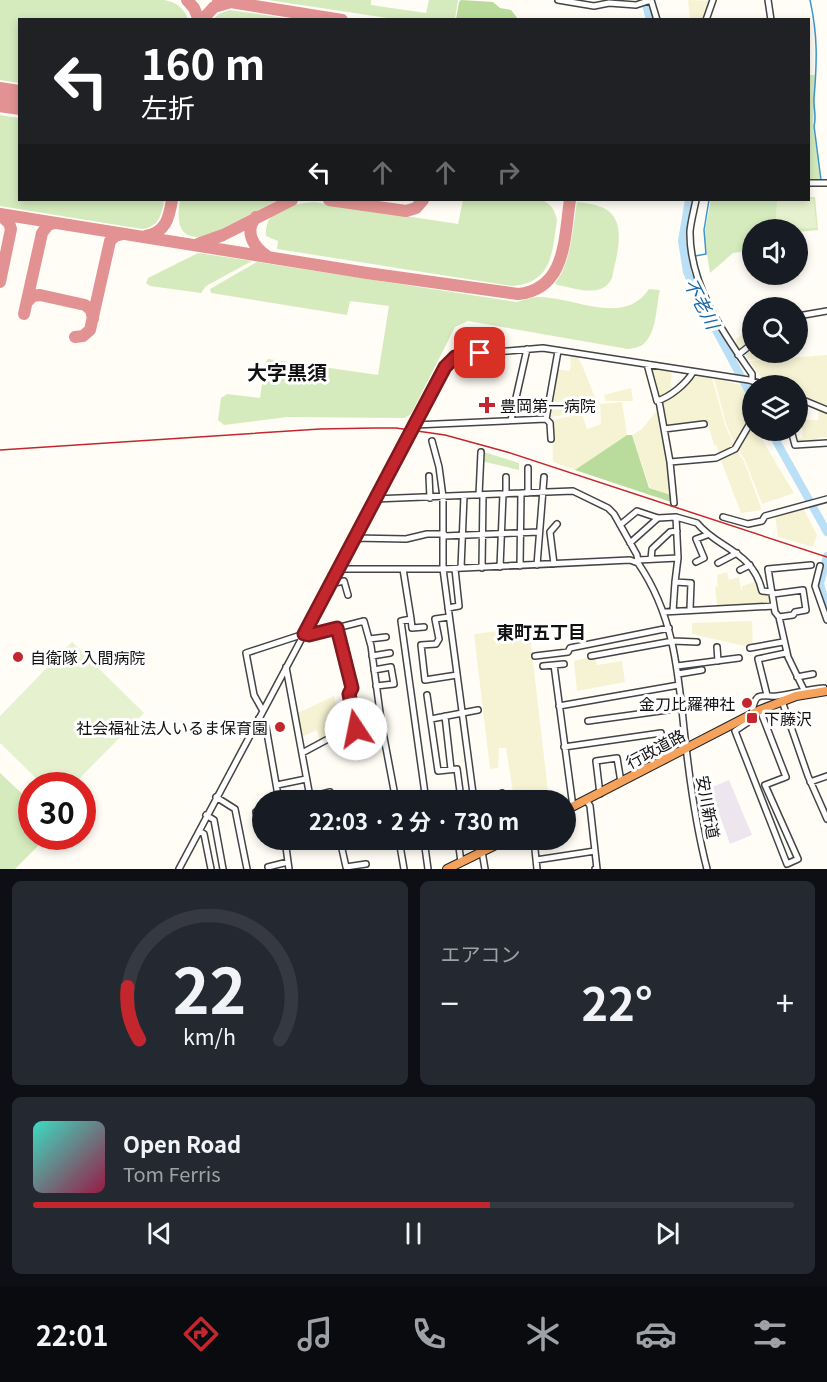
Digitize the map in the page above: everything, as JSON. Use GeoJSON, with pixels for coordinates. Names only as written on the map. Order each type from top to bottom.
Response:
{"type":"FeatureCollection","features":[{"type":"Feature","properties":{"kind":"highway","name":"行政道路"},"geometry":{"type":"LineString","coordinates":[[576,806],[752,714],[782,701],[827,691]]}},
{"type":"Feature","properties":{"kind":"highway"},"geometry":{"type":"LineString","coordinates":[[447,869],[486,850]]}},
{"type":"Feature","properties":{"kind":"street"},"geometry":{"type":"LineString","coordinates":[[558,0],[594,6],[609,3],[630,5],[648,1],[656,18]]}},
{"type":"Feature","properties":{"kind":"street"},"geometry":{"type":"LineString","coordinates":[[707,18],[713,0]]}},
{"type":"Feature","properties":{"kind":"street"},"geometry":{"type":"LineString","coordinates":[[768,0],[771,18]]}},
{"type":"Feature","properties":{"kind":"street"},"geometry":{"type":"LineString","coordinates":[[810,183],[827,183]]}},
{"type":"Feature","properties":{"kind":"street"},"geometry":{"type":"LineString","coordinates":[[696,201],[690,230],[694,264],[701,287],[738,355],[752,375]]}},
{"type":"Feature","properties":{"kind":"street"},"geometry":{"type":"LineString","coordinates":[[808,315],[827,312]]}},
{"type":"Feature","properties":{"kind":"street"},"geometry":{"type":"LineString","coordinates":[[512,420],[527,349]]}},
{"type":"Feature","properties":{"kind":"street"},"geometry":{"type":"LineString","coordinates":[[181,868],[216,797],[450,360],[461,355],[527,349],[558,351],[742,380]]}},
{"type":"Feature","properties":{"kind":"street"},"geometry":{"type":"LineString","coordinates":[[546,419],[558,351]]}},
{"type":"Feature","properties":{"kind":"street"},"geometry":{"type":"LineString","coordinates":[[738,355],[742,352]]}},
{"type":"Feature","properties":{"kind":"street"},"geometry":{"type":"LineString","coordinates":[[647,364],[657,402],[659,401],[675,502]]}},
{"type":"Feature","properties":{"kind":"street"},"geometry":{"type":"LineString","coordinates":[[659,401],[673,393],[693,372]]}},
{"type":"Feature","properties":{"kind":"street"},"geometry":{"type":"LineString","coordinates":[[808,402],[827,410]]}},
{"type":"Feature","properties":{"kind":"street"},"geometry":{"type":"LineString","coordinates":[[415,425],[546,419],[550,423],[551,439]]}},
{"type":"Feature","properties":{"kind":"street"},"geometry":{"type":"LineString","coordinates":[[664,429],[704,424]]}},
{"type":"Feature","properties":{"kind":"street"},"geometry":{"type":"LineString","coordinates":[[670,462],[716,458],[735,449],[742,437]]}},
{"type":"Feature","properties":{"kind":"street"},"geometry":{"type":"LineString","coordinates":[[432,441],[439,467],[443,497],[443,569],[473,790]]}},
{"type":"Feature","properties":{"kind":"street"},"geometry":{"type":"LineString","coordinates":[[794,441],[795,446],[827,443]]}},
{"type":"Feature","properties":{"kind":"street"},"geometry":{"type":"LineString","coordinates":[[481,452],[482,568]]}},
{"type":"Feature","properties":{"kind":"street"},"geometry":{"type":"LineString","coordinates":[[522,566],[520,532],[528,468]]}},
{"type":"Feature","properties":{"kind":"street"},"geometry":{"type":"LineString","coordinates":[[429,476],[430,498]]}},
{"type":"Feature","properties":{"kind":"street"},"geometry":{"type":"LineString","coordinates":[[500,567],[506,477]]}},
{"type":"Feature","properties":{"kind":"street"},"geometry":{"type":"LineString","coordinates":[[537,565],[544,477]]}},
{"type":"Feature","properties":{"kind":"street","name":"安川新道"},"geometry":{"type":"LineString","coordinates":[[374,499],[573,491],[608,508],[614,514],[663,612],[673,640],[696,821],[707,869]]}},
{"type":"Feature","properties":{"kind":"street"},"geometry":{"type":"LineString","coordinates":[[448,608],[459,606],[458,568],[463,535],[464,496]]}},
{"type":"Feature","properties":{"kind":"street"},"geometry":{"type":"LineString","coordinates":[[723,517],[748,524],[762,521],[765,516],[826,500]]}},
{"type":"Feature","properties":{"kind":"street"},"geometry":{"type":"LineString","coordinates":[[620,525],[637,511],[658,518],[676,517],[697,523],[703,532],[737,554],[750,566],[762,591],[772,593],[803,590],[806,610],[779,617]]}},
{"type":"Feature","properties":{"kind":"street"},"geometry":{"type":"LineString","coordinates":[[673,611],[678,558],[676,517]]}},
{"type":"Feature","properties":{"kind":"street"},"geometry":{"type":"LineString","coordinates":[[630,543],[658,518]]}},
{"type":"Feature","properties":{"kind":"street"},"geometry":{"type":"LineString","coordinates":[[554,564],[550,534],[557,524]]}},
{"type":"Feature","properties":{"kind":"street"},"geometry":{"type":"LineString","coordinates":[[651,560],[652,549],[670,532],[677,531]]}},
{"type":"Feature","properties":{"kind":"street"},"geometry":{"type":"LineString","coordinates":[[354,538],[406,539],[428,534],[520,532],[550,534]]}},
{"type":"Feature","properties":{"kind":"street"},"geometry":{"type":"LineString","coordinates":[[696,562],[704,558],[696,539],[707,535]]}},
{"type":"Feature","properties":{"kind":"street"},"geometry":{"type":"LineString","coordinates":[[718,563],[737,554]]}},
{"type":"Feature","properties":{"kind":"street"},"geometry":{"type":"LineString","coordinates":[[337,569],[482,568],[678,558]]}},
{"type":"Feature","properties":{"kind":"street"},"geometry":{"type":"LineString","coordinates":[[804,690],[786,653],[779,617],[774,606],[768,569],[811,565]]}},
{"type":"Feature","properties":{"kind":"street"},"geometry":{"type":"LineString","coordinates":[[740,570],[750,566]]}},
{"type":"Feature","properties":{"kind":"street"},"geometry":{"type":"LineString","coordinates":[[820,566],[815,586],[827,620]]}},
{"type":"Feature","properties":{"kind":"street"},"geometry":{"type":"LineString","coordinates":[[403,569],[412,628],[424,627]]}},
{"type":"Feature","properties":{"kind":"street"},"geometry":{"type":"LineString","coordinates":[[330,584],[344,581],[348,595]]}},
{"type":"Feature","properties":{"kind":"street"},"geometry":{"type":"LineString","coordinates":[[675,582],[691,583],[690,609]]}},
{"type":"Feature","properties":{"kind":"street"},"geometry":{"type":"LineString","coordinates":[[663,612],[774,606]]}},
{"type":"Feature","properties":{"kind":"street"},"geometry":{"type":"LineString","coordinates":[[449,617],[435,619],[439,639],[436,644],[421,645],[425,680],[457,675]]}},
{"type":"Feature","properties":{"kind":"street"},"geometry":{"type":"LineString","coordinates":[[411,619],[400,621],[424,790]]}},
{"type":"Feature","properties":{"kind":"street"},"geometry":{"type":"LineString","coordinates":[[262,711],[254,695],[246,653],[304,634],[309,635],[364,621],[394,790]]}},
{"type":"Feature","properties":{"kind":"street"},"geometry":{"type":"LineString","coordinates":[[302,753],[343,731],[356,729],[349,694],[352,688],[337,628]]}},
{"type":"Feature","properties":{"kind":"street"},"geometry":{"type":"LineString","coordinates":[[535,656],[568,652],[570,648],[669,628]]}},
{"type":"Feature","properties":{"kind":"street"},"geometry":{"type":"LineString","coordinates":[[369,639],[386,637]]}},
{"type":"Feature","properties":{"kind":"street"},"geometry":{"type":"LineString","coordinates":[[593,644],[593,656],[673,640],[697,642]]}},
{"type":"Feature","properties":{"kind":"street"},"geometry":{"type":"LineString","coordinates":[[750,648],[783,642]]}},
{"type":"Feature","properties":{"kind":"street"},"geometry":{"type":"LineString","coordinates":[[717,647],[718,660]]}},
{"type":"Feature","properties":{"kind":"street"},"geometry":{"type":"LineString","coordinates":[[372,656],[390,653]]}},
{"type":"Feature","properties":{"kind":"street"},"geometry":{"type":"LineString","coordinates":[[766,695],[758,659],[786,653]]}},
{"type":"Feature","properties":{"kind":"street"},"geometry":{"type":"LineString","coordinates":[[677,666],[739,658]]}},
{"type":"Feature","properties":{"kind":"street"},"geometry":{"type":"LineString","coordinates":[[543,666],[564,664]]}},
{"type":"Feature","properties":{"kind":"street"},"geometry":{"type":"LineString","coordinates":[[554,665],[567,790]]}},
{"type":"Feature","properties":{"kind":"street"},"geometry":{"type":"LineString","coordinates":[[286,666],[308,790]]}},
{"type":"Feature","properties":{"kind":"street"},"geometry":{"type":"LineString","coordinates":[[374,670],[391,667],[394,684],[376,686]]}},
{"type":"Feature","properties":{"kind":"street"},"geometry":{"type":"LineString","coordinates":[[678,674],[702,670]]}},
{"type":"Feature","properties":{"kind":"street"},"geometry":{"type":"LineString","coordinates":[[797,676],[813,674]]}},
{"type":"Feature","properties":{"kind":"street"},"geometry":{"type":"LineString","coordinates":[[559,706],[679,686]]}},
{"type":"Feature","properties":{"kind":"street"},"geometry":{"type":"LineString","coordinates":[[765,785],[798,860],[787,864],[735,731],[747,723],[756,699],[766,695],[774,697],[804,690],[825,688],[827,691]]}},
{"type":"Feature","properties":{"kind":"street"},"geometry":{"type":"LineString","coordinates":[[427,695],[438,771],[457,769],[460,790]]}},
{"type":"Feature","properties":{"kind":"street"},"geometry":{"type":"LineString","coordinates":[[782,701],[810,782],[827,819]]}},
{"type":"Feature","properties":{"kind":"street"},"geometry":{"type":"LineString","coordinates":[[588,721],[682,708]]}},
{"type":"Feature","properties":{"kind":"street"},"geometry":{"type":"LineString","coordinates":[[431,719],[478,710]]}},
{"type":"Feature","properties":{"kind":"street"},"geometry":{"type":"LineString","coordinates":[[752,714],[786,777],[757,788]]}},
{"type":"Feature","properties":{"kind":"street"},"geometry":{"type":"LineString","coordinates":[[445,716],[451,770]]}},
{"type":"Feature","properties":{"kind":"street"},"geometry":{"type":"LineString","coordinates":[[259,718],[266,727],[278,790]]}},
{"type":"Feature","properties":{"kind":"street"},"geometry":{"type":"LineString","coordinates":[[564,747],[661,733]]}},
{"type":"Feature","properties":{"kind":"street"},"geometry":{"type":"LineString","coordinates":[[639,773],[636,754],[660,751],[664,760]]}},
{"type":"Feature","properties":{"kind":"street"},"geometry":{"type":"LineString","coordinates":[[600,794],[596,761],[617,758],[621,783]]}},
{"type":"Feature","properties":{"kind":"street"},"geometry":{"type":"LineString","coordinates":[[810,782],[827,776]]}},
{"type":"Feature","properties":{"kind":"street"},"geometry":{"type":"LineString","coordinates":[[277,784],[306,779]]}},
{"type":"Feature","properties":{"kind":"street"},"geometry":{"type":"LineString","coordinates":[[216,797],[235,809],[247,869]]}},
{"type":"Feature","properties":{"kind":"street"},"geometry":{"type":"LineString","coordinates":[[587,801],[590,806],[597,869],[595,869]]}},
{"type":"Feature","properties":{"kind":"street"},"geometry":{"type":"LineString","coordinates":[[207,815],[214,820],[223,869]]}},
{"type":"Feature","properties":{"kind":"street"},"geometry":{"type":"LineString","coordinates":[[199,831],[204,834],[211,869]]}},
{"type":"Feature","properties":{"kind":"street"},"geometry":{"type":"LineString","coordinates":[[286,850],[289,869]]}},
{"type":"Feature","properties":{"kind":"street"},"geometry":{"type":"LineString","coordinates":[[342,850],[346,867],[366,864]]}},
{"type":"Feature","properties":{"kind":"street"},"geometry":{"type":"LineString","coordinates":[[401,850],[404,869]]}},
{"type":"Feature","properties":{"kind":"street"},"geometry":{"type":"LineString","coordinates":[[425,850],[428,869]]}},
{"type":"Feature","properties":{"kind":"street"},"geometry":{"type":"LineString","coordinates":[[459,850],[461,862]]}},
{"type":"Feature","properties":{"kind":"street"},"geometry":{"type":"LineString","coordinates":[[535,850],[537,869]]}},
{"type":"Feature","properties":{"kind":"street"},"geometry":{"type":"LineString","coordinates":[[536,860],[595,851]]}},
{"type":"Feature","properties":{"kind":"street"},"geometry":{"type":"LineString","coordinates":[[482,852],[485,869]]}},
{"type":"Feature","properties":{"kind":"street"},"geometry":{"type":"LineString","coordinates":[[268,867],[288,862]]}},
{"type":"Feature","properties":{"kind":"shaded area"},"geometry":{"type":"Polygon","coordinates":[[[688,0],[711,1],[704,18],[690,18],[688,0]]]}},
{"type":"Feature","properties":{"kind":"shaded area"},"geometry":{"type":"Polygon","coordinates":[[[742,336],[742,346],[738,349],[734,343],[735,339],[742,336]]]}},
{"type":"Feature","properties":{"kind":"shaded area"},"geometry":{"type":"Polygon","coordinates":[[[571,355],[577,356],[582,365],[597,402],[596,406],[548,418],[555,369],[570,371],[571,355]]]}},
{"type":"Feature","properties":{"kind":"shaded area"},"geometry":{"type":"Polygon","coordinates":[[[827,355],[827,407],[808,399],[808,375],[760,375],[751,363],[808,363],[808,356],[827,355]]]}},
{"type":"Feature","properties":{"kind":"shaded area"},"geometry":{"type":"Polygon","coordinates":[[[649,368],[672,372],[670,393],[659,400],[649,368]]]}},
{"type":"Feature","properties":{"kind":"shaded area"},"geometry":{"type":"Polygon","coordinates":[[[694,376],[712,378],[725,425],[734,446],[720,455],[714,445],[707,421],[665,426],[660,403],[694,376]]]}},
{"type":"Feature","properties":{"kind":"shaded area"},"geometry":{"type":"Polygon","coordinates":[[[714,378],[742,385],[742,433],[735,445],[726,424],[714,378]]]}},
{"type":"Feature","properties":{"kind":"shaded area"},"geometry":{"type":"Polygon","coordinates":[[[631,388],[633,401],[606,401],[604,395],[631,388]]]}},
{"type":"Feature","properties":{"kind":"shaded area"},"geometry":{"type":"Polygon","coordinates":[[[622,402],[627,435],[575,470],[553,462],[552,420],[582,414],[587,429],[601,424],[600,404],[622,402]]]}},
{"type":"Feature","properties":{"kind":"shaded area"},"geometry":{"type":"Polygon","coordinates":[[[658,409],[669,464],[671,495],[650,488],[632,435],[642,429],[658,409]]]}},
{"type":"Feature","properties":{"kind":"shaded area"},"geometry":{"type":"Polygon","coordinates":[[[819,410],[827,413],[827,437],[817,438],[816,442],[797,443],[796,441],[808,441],[808,420],[818,420],[819,410]]]}},
{"type":"Feature","properties":{"kind":"shaded area"},"geometry":{"type":"Polygon","coordinates":[[[742,440],[763,441],[794,493],[762,504],[745,460],[737,448],[742,440]]]}},
{"type":"Feature","properties":{"kind":"shaded area"},"geometry":{"type":"Polygon","coordinates":[[[736,450],[744,461],[762,510],[741,513],[720,458],[736,450]]]}},
{"type":"Feature","properties":{"kind":"shaded area"},"geometry":{"type":"Polygon","coordinates":[[[803,508],[817,535],[813,547],[778,537],[775,515],[803,508]]]}},
{"type":"Feature","properties":{"kind":"shaded area"},"geometry":{"type":"Polygon","coordinates":[[[727,572],[729,580],[739,577],[741,590],[742,586],[758,581],[762,593],[771,593],[773,605],[717,605],[715,587],[718,586],[717,575],[727,572]]]}},
{"type":"Feature","properties":{"kind":"shaded area"},"geometry":{"type":"Polygon","coordinates":[[[752,621],[753,648],[692,634],[692,623],[752,621]]]}},
{"type":"Feature","properties":{"kind":"shaded area"},"geometry":{"type":"Polygon","coordinates":[[[529,627],[548,790],[513,790],[506,748],[499,748],[498,768],[490,769],[474,634],[529,627]]]}},
{"type":"Feature","properties":{"kind":"shaded area"},"geometry":{"type":"Polygon","coordinates":[[[594,656],[597,665],[622,661],[625,682],[577,691],[574,661],[594,656]]]}},
{"type":"Feature","properties":{"kind":"shaded area"},"geometry":{"type":"Polygon","coordinates":[[[334,696],[341,730],[320,742],[317,730],[302,737],[298,713],[334,696]]]}},
{"type":"Feature","properties":{"kind":"shaded area"},"geometry":{"type":"Polygon","coordinates":[[[729,780],[752,835],[730,844],[710,788],[729,780]]]}},
{"type":"Feature","properties":{"kind":"green space"},"geometry":{"type":"Polygon","coordinates":[[[0,0],[164,0],[179,6],[187,18],[18,18],[18,83],[0,80],[0,0]]]}},
{"type":"Feature","properties":{"kind":"green space"},"geometry":{"type":"Polygon","coordinates":[[[268,0],[371,0],[371,5],[426,13],[429,0],[458,0],[455,18],[387,18],[268,0]]]}},
{"type":"Feature","properties":{"kind":"green space"},"geometry":{"type":"Polygon","coordinates":[[[461,0],[493,2],[500,8],[511,10],[517,18],[456,18],[461,0]]]}},
{"type":"Feature","properties":{"kind":"green space"},"geometry":{"type":"Polygon","coordinates":[[[229,10],[285,18],[214,18],[229,10]]]}},
{"type":"Feature","properties":{"kind":"green space"},"geometry":{"type":"Polygon","coordinates":[[[810,75],[816,75],[813,126],[821,181],[810,181],[810,75]]]}},
{"type":"Feature","properties":{"kind":"green space"},"geometry":{"type":"Polygon","coordinates":[[[0,115],[18,118],[18,201],[164,201],[156,223],[142,229],[0,206],[0,115]]]}},
{"type":"Feature","properties":{"kind":"green space"},"geometry":{"type":"Polygon","coordinates":[[[810,197],[815,197],[818,230],[808,231],[808,219],[742,219],[742,252],[733,253],[710,273],[704,235],[711,201],[810,201],[810,197]]]}},
{"type":"Feature","properties":{"kind":"green space"},"geometry":{"type":"Polygon","coordinates":[[[813,199],[817,228],[808,228],[808,219],[776,219],[777,201],[810,201],[813,199]]]}},
{"type":"Feature","properties":{"kind":"green space"},"geometry":{"type":"Polygon","coordinates":[[[180,201],[276,201],[206,237],[189,236],[184,232],[179,222],[180,201]]]}},
{"type":"Feature","properties":{"kind":"green space"},"geometry":{"type":"Polygon","coordinates":[[[463,201],[544,201],[554,210],[557,220],[554,243],[548,264],[543,272],[526,284],[512,286],[277,249],[278,241],[266,236],[270,219],[275,213],[289,206],[314,202],[458,224],[463,201]]]}},
{"type":"Feature","properties":{"kind":"green space"},"geometry":{"type":"Polygon","coordinates":[[[577,202],[598,206],[610,212],[618,228],[618,249],[612,278],[608,284],[595,290],[580,290],[555,283],[568,256],[577,202]]]}},
{"type":"Feature","properties":{"kind":"green space"},"geometry":{"type":"Polygon","coordinates":[[[198,253],[252,261],[206,286],[201,293],[150,286],[146,283],[148,278],[198,253]]]}},
{"type":"Feature","properties":{"kind":"green space"},"geometry":{"type":"Polygon","coordinates":[[[257,262],[516,302],[538,297],[613,308],[626,306],[639,300],[649,289],[660,290],[651,334],[642,345],[637,347],[628,349],[468,321],[455,327],[411,414],[405,418],[287,417],[224,425],[218,420],[221,398],[227,394],[260,398],[265,363],[268,359],[378,375],[389,306],[350,301],[347,315],[211,293],[210,289],[257,262]]]}},
{"type":"Feature","properties":{"kind":"green space"},"geometry":{"type":"Polygon","coordinates":[[[627,435],[632,435],[649,488],[671,495],[671,502],[575,470],[627,435]]]}},
{"type":"Feature","properties":{"kind":"green space"},"geometry":{"type":"Polygon","coordinates":[[[481,451],[519,463],[519,470],[481,461],[481,451]]]}},
{"type":"Feature","properties":{"kind":"green space"},"geometry":{"type":"Polygon","coordinates":[[[72,642],[144,713],[86,772],[30,772],[0,743],[0,716],[72,642]]]}},
{"type":"Feature","properties":{"kind":"green space"},"geometry":{"type":"Polygon","coordinates":[[[0,773],[18,790],[18,850],[34,850],[15,869],[0,869],[0,773]]]}},
{"type":"Feature","properties":{"kind":"waterway","name":"不老川"},"geometry":{"type":"LineString","coordinates":[[645,0],[650,18]]}},
{"type":"Feature","properties":{"kind":"waterway"},"geometry":{"type":"LineString","coordinates":[[810,0],[816,49],[814,126],[821,180]]}},
{"type":"Feature","properties":{"kind":"waterway","name":"不老川"},"geometry":{"type":"LineString","coordinates":[[689,201],[682,241],[687,272],[742,379]]}},
{"type":"Feature","properties":{"kind":"waterway"},"geometry":{"type":"LineString","coordinates":[[695,256],[706,254],[704,230],[709,201]]}},
{"type":"Feature","properties":{"kind":"waterway","name":"不老川"},"geometry":{"type":"LineString","coordinates":[[776,441],[827,532]]}},
{"type":"Feature","properties":{"kind":"waterway","name":"不老川"},"geometry":{"type":"LineString","coordinates":[[827,556],[820,584],[827,609]]}},
{"type":"Feature","properties":{"kind":"taxiway"},"geometry":{"type":"LineString","coordinates":[[187,0],[198,18]]}},
{"type":"Feature","properties":{"kind":"taxiway"},"geometry":{"type":"LineString","coordinates":[[218,0],[330,18]]}},
{"type":"Feature","properties":{"kind":"taxiway"},"geometry":{"type":"LineString","coordinates":[[204,18],[214,7],[228,3]]}},
{"type":"Feature","properties":{"kind":"taxiway"},"geometry":{"type":"LineString","coordinates":[[146,236],[162,228],[172,201]]}},
{"type":"Feature","properties":{"kind":"taxiway"},"geometry":{"type":"LineString","coordinates":[[198,244],[223,235],[290,201]]}},
{"type":"Feature","properties":{"kind":"taxiway"},"geometry":{"type":"LineString","coordinates":[[336,201],[406,211],[416,208],[422,201]]}},
{"type":"Feature","properties":{"kind":"taxiway"},"geometry":{"type":"LineString","coordinates":[[0,214],[367,273],[518,294],[534,290],[546,282],[554,272],[564,245],[570,201]]}},
{"type":"Feature","properties":{"kind":"taxiway"},"geometry":{"type":"LineString","coordinates":[[0,215],[9,223],[11,229],[0,282]]}},
{"type":"Feature","properties":{"kind":"taxiway"},"geometry":{"type":"LineString","coordinates":[[256,217],[252,222],[252,238],[267,256]]}},
{"type":"Feature","properties":{"kind":"taxiway"},"geometry":{"type":"LineString","coordinates":[[24,314],[42,233],[48,225],[54,223]]}},
{"type":"Feature","properties":{"kind":"taxiway"},"geometry":{"type":"LineString","coordinates":[[75,337],[83,336],[90,330],[110,241],[115,236],[123,234]]}},
{"type":"Feature","properties":{"kind":"taxiway"},"geometry":{"type":"LineString","coordinates":[[27,302],[33,296],[40,295],[85,305],[91,310],[93,319]]}},
{"type":"Feature","properties":{"kind":"runway"},"geometry":{"type":"LineString","coordinates":[[0,97],[18,100]]}},
{"type":"Feature","properties":{"kind":"railway"},"geometry":{"type":"LineString","coordinates":[[0,450],[320,429],[396,428],[445,435],[507,452],[827,557]]}},
{"type":"Feature","properties":{"kind":"place","name":"豊岡第一病院"},"geometry":{"type":"Point","coordinates":[487,405]}},
{"type":"Feature","properties":{"kind":"place","name":"自衛隊 入間病院"},"geometry":{"type":"Point","coordinates":[18,657]}},
{"type":"Feature","properties":{"kind":"place","name":"金刀比羅神社"},"geometry":{"type":"Point","coordinates":[747,703]}},
{"type":"Feature","properties":{"kind":"place","name":"下藤沢"},"geometry":{"type":"Point","coordinates":[752,718]}},
{"type":"Feature","properties":{"kind":"place","name":"社会福祉法人いるま保育園"},"geometry":{"type":"Point","coordinates":[280,727]}},
{"type":"Feature","properties":{"kind":"district","name":"大字黒須"},"geometry":{"type":"Point","coordinates":[287,371]}},
{"type":"Feature","properties":{"kind":"district","name":"東町五丁目"},"geometry":{"type":"Point","coordinates":[541,631]}},
{"type":"Feature","properties":{"kind":"route"},"geometry":{"type":"LineString","coordinates":[[356,729],[349,694],[352,688],[337,628],[309,635],[304,634],[445,367],[455,357],[480,353]]}}]}
